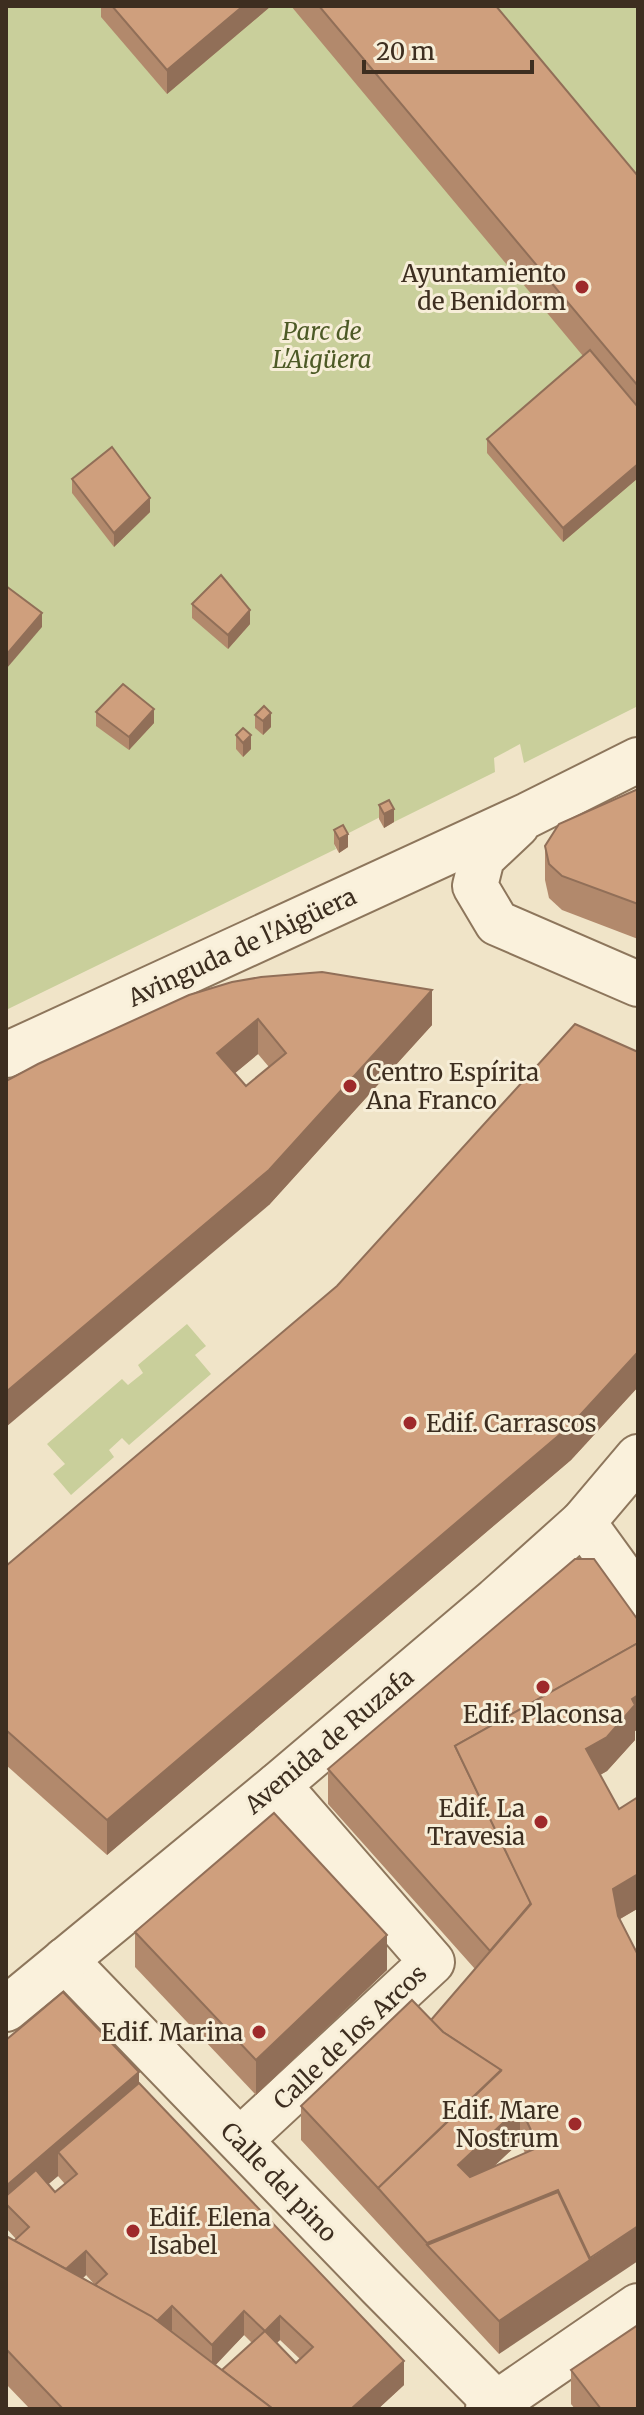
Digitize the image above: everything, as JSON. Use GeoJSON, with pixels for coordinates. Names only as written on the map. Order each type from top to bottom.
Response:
{"type":"FeatureCollection","features":[{"type":"Feature","properties":{"kind":"street"},"geometry":{"type":"LineString","coordinates":[[638,760],[528,815],[482,858],[475,886],[497,923],[638,984]]}},
{"type":"Feature","properties":{"kind":"street","name":"Avinguda de l'Aigüera"},"geometry":{"type":"LineString","coordinates":[[6,1055],[528,815]]}},
{"type":"Feature","properties":{"kind":"street","name":"Avenida de Ruzafa"},"geometry":{"type":"LineString","coordinates":[[6,2009],[496,1600],[583,1522],[638,1457]]}},
{"type":"Feature","properties":{"kind":"street"},"geometry":{"type":"LineString","coordinates":[[583,1522],[638,1598]]}},
{"type":"Feature","properties":{"kind":"street","name":"Calle de los Arcos"},"geometry":{"type":"LineString","coordinates":[[240,2140],[432,1962],[278,1785]]}},
{"type":"Feature","properties":{"kind":"street","name":"Calle del pino"},"geometry":{"type":"LineString","coordinates":[[65,1960],[497,2407]]}},
{"type":"Feature","properties":{"kind":"street"},"geometry":{"type":"LineString","coordinates":[[497,2407],[638,2306]]}},
{"type":"Feature","properties":{"kind":"green space","name":"Parc de L'Aigüera"},"geometry":{"type":"Polygon","coordinates":[[[6,6],[638,6],[638,706],[524,763],[520,744],[494,758],[495,772],[394,822],[388,813],[341,837],[334,844],[336,849],[6,1010],[6,6]]]}},
{"type":"Feature","properties":{"kind":"green space"},"geometry":{"type":"Polygon","coordinates":[[[187,1324],[206,1346],[195,1355],[211,1374],[129,1445],[122,1438],[109,1450],[114,1457],[71,1495],[53,1474],[65,1464],[47,1444],[122,1379],[128,1385],[143,1373],[138,1365],[187,1324]]]}},
{"type":"Feature","properties":{"kind":"building"},"geometry":{"type":"Polygon","coordinates":[[[112,6],[243,6],[167,70],[112,6]]]}},
{"type":"Feature","properties":{"kind":"building","name":"Ayuntamiento de Benidorm"},"geometry":{"type":"Polygon","coordinates":[[[319,6],[496,6],[638,176],[638,386],[319,6]]]}},
{"type":"Feature","properties":{"kind":"building"},"geometry":{"type":"Polygon","coordinates":[[[590,350],[638,407],[638,464],[563,528],[487,439],[590,350]]]}},
{"type":"Feature","properties":{"kind":"building"},"geometry":{"type":"Polygon","coordinates":[[[112,447],[150,498],[114,533],[72,479],[112,447]]]}},
{"type":"Feature","properties":{"kind":"building"},"geometry":{"type":"Polygon","coordinates":[[[221,575],[250,610],[228,635],[192,604],[221,575]]]}},
{"type":"Feature","properties":{"kind":"building"},"geometry":{"type":"Polygon","coordinates":[[[6,586],[42,613],[7,654],[6,654],[6,586]]]}},
{"type":"Feature","properties":{"kind":"building"},"geometry":{"type":"Polygon","coordinates":[[[123,684],[154,709],[129,737],[96,712],[123,684]]]}},
{"type":"Feature","properties":{"kind":"building"},"geometry":{"type":"Polygon","coordinates":[[[264,706],[271,713],[263,721],[255,715],[264,706]]]}},
{"type":"Feature","properties":{"kind":"building"},"geometry":{"type":"Polygon","coordinates":[[[243,728],[251,735],[243,743],[236,735],[243,728]]]}},
{"type":"Feature","properties":{"kind":"building"},"geometry":{"type":"Polygon","coordinates":[[[638,789],[638,904],[562,876],[549,864],[545,846],[559,824],[638,789]]]}},
{"type":"Feature","properties":{"kind":"building"},"geometry":{"type":"Polygon","coordinates":[[[389,800],[394,809],[384,814],[379,805],[389,800]]]}},
{"type":"Feature","properties":{"kind":"building"},"geometry":{"type":"Polygon","coordinates":[[[343,825],[348,834],[339,839],[334,830],[343,825]]]}},
{"type":"Feature","properties":{"kind":"building"},"geometry":{"type":"Polygon","coordinates":[[[322,972],[432,990],[269,1170],[6,1392],[6,1081],[189,995],[261,977],[322,972]],[[258,1019],[217,1053],[246,1086],[286,1053],[258,1019]]]}},
{"type":"Feature","properties":{"kind":"building","name":"Edif. Carrascos"},"geometry":{"type":"Polygon","coordinates":[[[575,1024],[638,1052],[638,1352],[571,1425],[107,1820],[6,1730],[6,1566],[337,1286],[575,1024]]]}},
{"type":"Feature","properties":{"kind":"building"},"geometry":{"type":"Polygon","coordinates":[[[575,1559],[594,1559],[638,1620],[638,1643],[455,1746],[531,1903],[490,1951],[328,1769],[575,1559]]]}},
{"type":"Feature","properties":{"kind":"building"},"geometry":{"type":"Polygon","coordinates":[[[638,1643],[638,1695],[632,1699],[635,1705],[607,1737],[586,1749],[619,1809],[638,1797],[638,1874],[613,1889],[618,1916],[638,1955],[638,2226],[590,2258],[558,2190],[427,2243],[378,2188],[501,2071],[443,2032],[431,2020],[531,1904],[455,1746],[638,1643]],[[520,2107],[458,2165],[470,2177],[539,2147],[520,2107]]]}},
{"type":"Feature","properties":{"kind":"building","name":"Edif. Marina"},"geometry":{"type":"Polygon","coordinates":[[[274,1813],[387,1935],[256,2060],[135,1932],[274,1813]]]}},
{"type":"Feature","properties":{"kind":"building"},"geometry":{"type":"Polygon","coordinates":[[[63,1992],[139,2072],[6,2186],[6,2040],[63,1992]]]}},
{"type":"Feature","properties":{"kind":"building"},"geometry":{"type":"Polygon","coordinates":[[[412,2000],[443,2032],[501,2070],[378,2188],[301,2106],[412,2000]]]}},
{"type":"Feature","properties":{"kind":"building"},"geometry":{"type":"Polygon","coordinates":[[[139,2083],[404,2361],[351,2409],[273,2409],[222,2370],[265,2331],[244,2311],[212,2345],[172,2306],[157,2321],[95,2285],[107,2274],[86,2251],[66,2269],[14,2241],[29,2227],[6,2204],[6,2196],[36,2170],[55,2192],[77,2174],[58,2152],[139,2083]],[[280,2316],[265,2331],[296,2363],[313,2347],[280,2316]]]}},
{"type":"Feature","properties":{"kind":"building"},"geometry":{"type":"Polygon","coordinates":[[[558,2192],[590,2260],[499,2321],[427,2245],[558,2192]]]}},
{"type":"Feature","properties":{"kind":"building"},"geometry":{"type":"Polygon","coordinates":[[[6,2236],[151,2316],[273,2409],[63,2409],[6,2349],[6,2236]]]}},
{"type":"Feature","properties":{"kind":"building"},"geometry":{"type":"Polygon","coordinates":[[[638,2325],[638,2409],[601,2409],[571,2370],[638,2325]]]}},
{"type":"Feature","properties":{"kind":"place","name":"Ayuntamiento de Benidorm"},"geometry":{"type":"Point","coordinates":[582,287]}},
{"type":"Feature","properties":{"kind":"place","name":"Centro Espírita Ana Franco"},"geometry":{"type":"Point","coordinates":[350,1086]}},
{"type":"Feature","properties":{"kind":"place","name":"Edif. Carrascos"},"geometry":{"type":"Point","coordinates":[410,1423]}},
{"type":"Feature","properties":{"kind":"place","name":"Edif. Placonsa"},"geometry":{"type":"Point","coordinates":[543,1687]}},
{"type":"Feature","properties":{"kind":"place","name":"Edif. La Travesia"},"geometry":{"type":"Point","coordinates":[541,1822]}},
{"type":"Feature","properties":{"kind":"place","name":"Edif. Marina"},"geometry":{"type":"Point","coordinates":[259,2032]}},
{"type":"Feature","properties":{"kind":"place","name":"Edif. Mare Nostrum"},"geometry":{"type":"Point","coordinates":[575,2124]}},
{"type":"Feature","properties":{"kind":"place","name":"Edif. Elena Isabel"},"geometry":{"type":"Point","coordinates":[133,2231]}}]}
